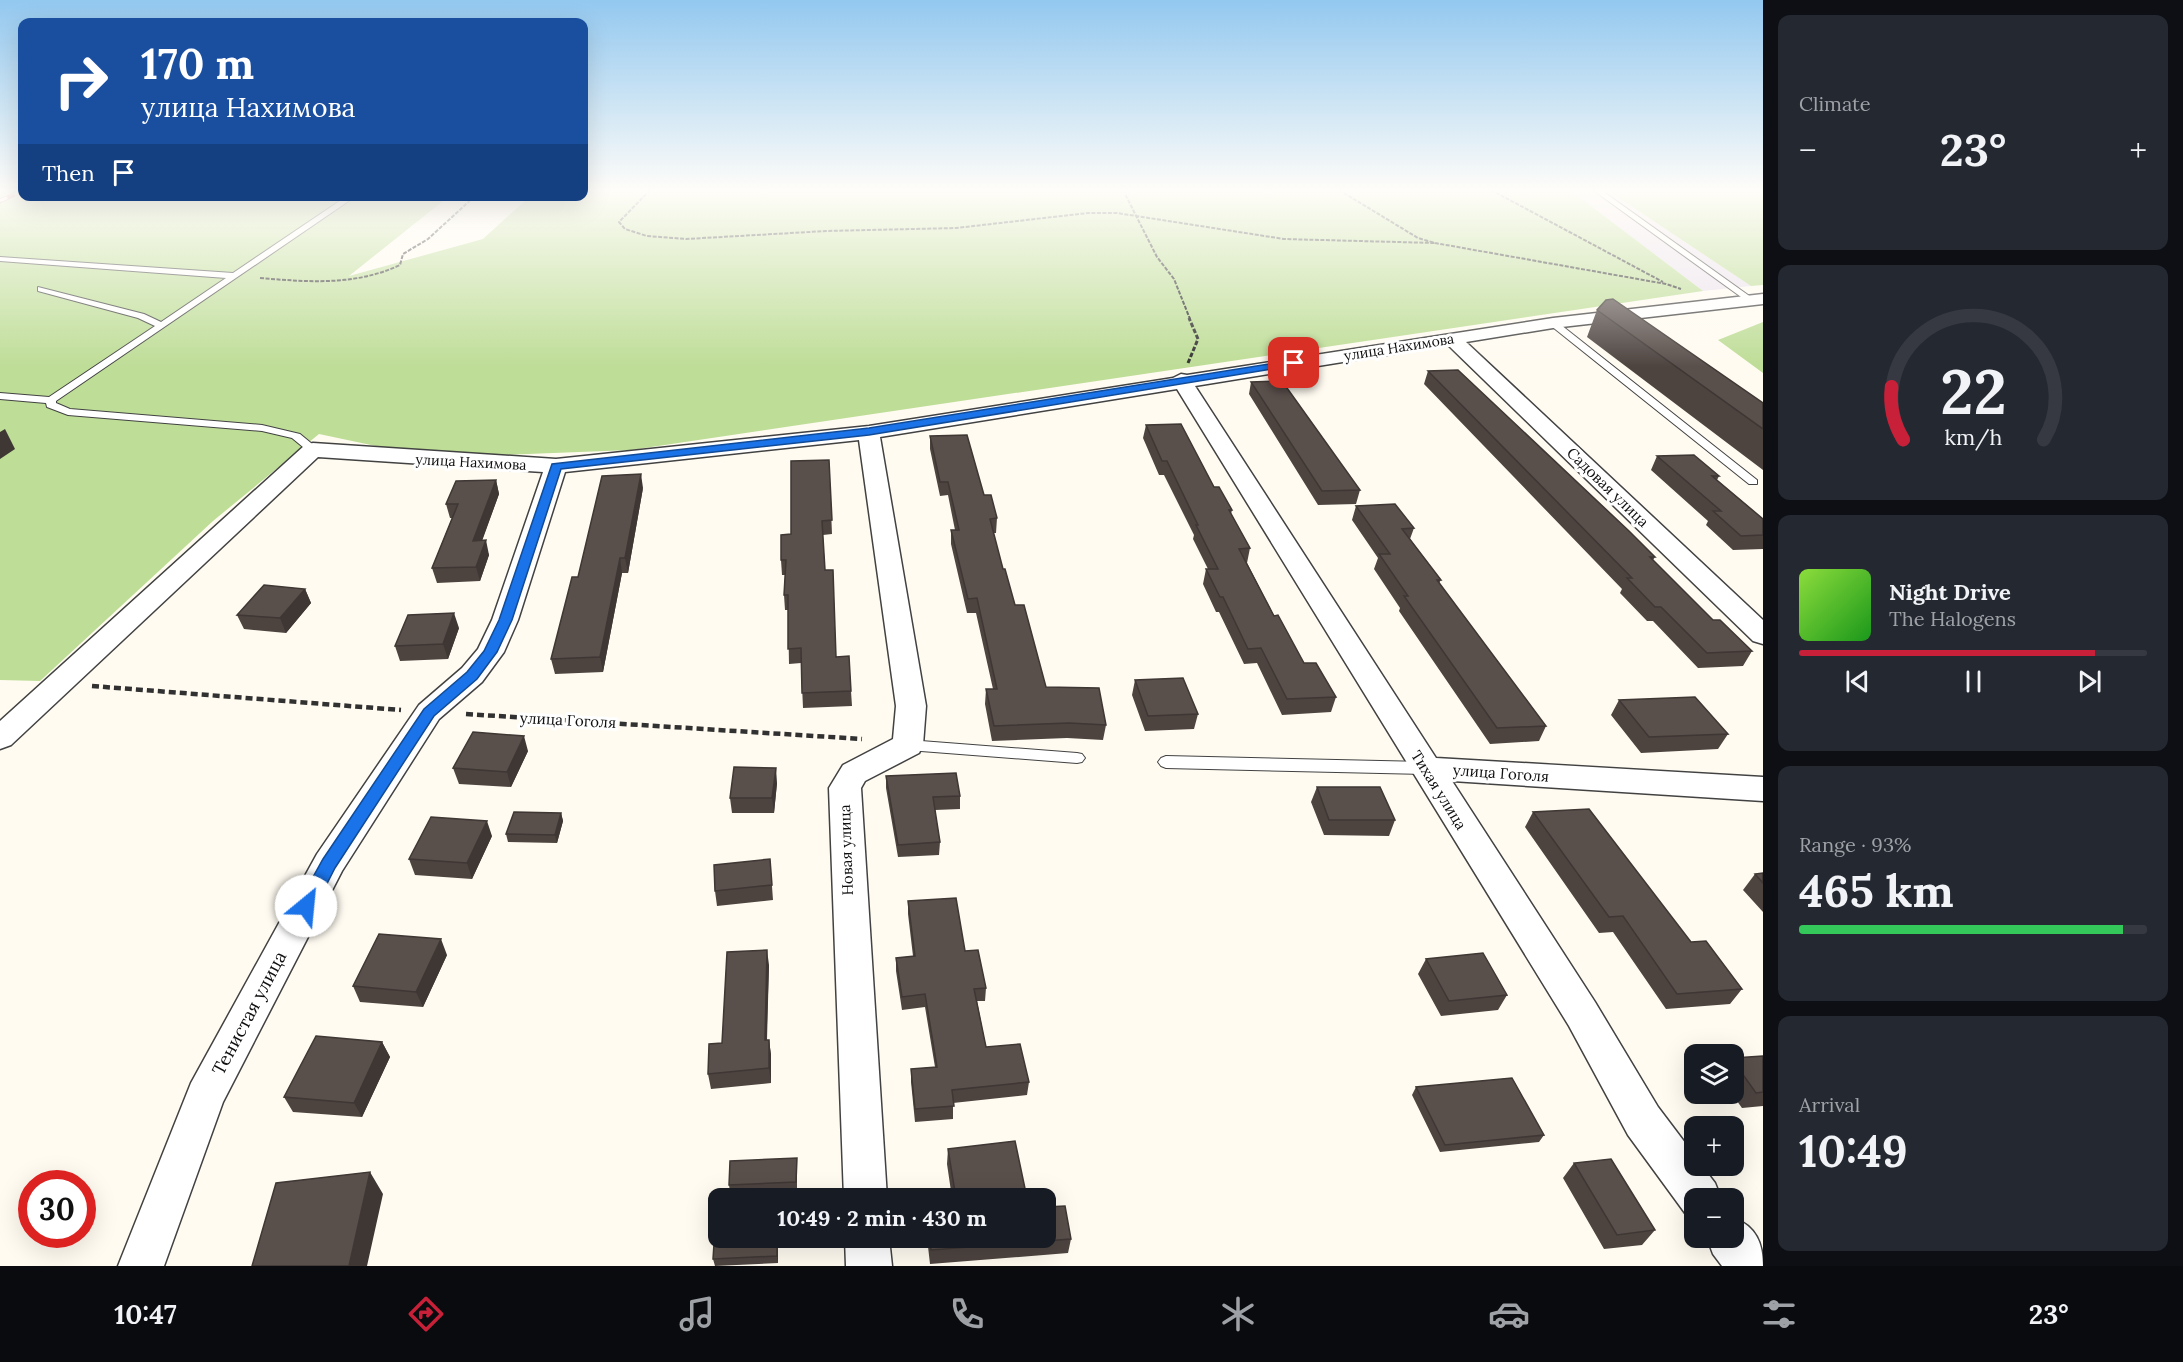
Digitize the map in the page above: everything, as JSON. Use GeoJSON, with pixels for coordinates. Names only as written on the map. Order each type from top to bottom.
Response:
{"type":"FeatureCollection","features":[{"type":"Feature","properties":{"kind":"street","name":"улица Нахимова"},"geometry":{"type":"LineString","coordinates":[[313,450],[376,456],[556,466],[869,432],[1181,380],[1553,322],[1617,320],[1757,300]]}},
{"type":"Feature","properties":{"kind":"street","name":"Садовая улица"},"geometry":{"type":"LineString","coordinates":[[1452,339],[1763,634]]}},
{"type":"Feature","properties":{"kind":"street","name":"Тихая улица"},"geometry":{"type":"LineString","coordinates":[[1181,380],[1582,1014],[1643,1121],[1693,1188]]}},
{"type":"Feature","properties":{"kind":"street"},"geometry":{"type":"LineString","coordinates":[[869,432],[911,706],[909,745]]}},
{"type":"Feature","properties":{"kind":"street"},"geometry":{"type":"LineString","coordinates":[[0,738],[313,450]]}},
{"type":"Feature","properties":{"kind":"street","name":"Тенистая улица"},"geometry":{"type":"LineString","coordinates":[[141,1266],[205,1096],[329,863],[429,712],[472,675],[490,652],[505,620],[556,466]]}},
{"type":"Feature","properties":{"kind":"street","name":"Новая улица"},"geometry":{"type":"LineString","coordinates":[[865,1188],[848,898],[845,788],[854,773],[909,745]]}},
{"type":"Feature","properties":{"kind":"street","name":"улица Гоголя"},"geometry":{"type":"LineString","coordinates":[[1425,768],[1763,789]]}},
{"type":"Feature","properties":{"kind":"street"},"geometry":{"type":"LineString","coordinates":[[868,1248],[869,1266]]}},
{"type":"Feature","properties":{"kind":"street"},"geometry":{"type":"LineString","coordinates":[[1736,1248],[1750,1266]]}},
{"type":"Feature","properties":{"kind":"lane"},"geometry":{"type":"LineString","coordinates":[[0,396],[51,400],[274,249]]}},
{"type":"Feature","properties":{"kind":"lane"},"geometry":{"type":"LineString","coordinates":[[1682,249],[1757,300]]}},
{"type":"Feature","properties":{"kind":"lane"},"geometry":{"type":"LineString","coordinates":[[0,259],[234,276]]}},
{"type":"Feature","properties":{"kind":"lane"},"geometry":{"type":"LineString","coordinates":[[41,289],[141,316],[161,326]]}},
{"type":"Feature","properties":{"kind":"lane"},"geometry":{"type":"LineString","coordinates":[[1553,322],[1753,482]]}},
{"type":"Feature","properties":{"kind":"lane"},"geometry":{"type":"LineString","coordinates":[[51,400],[51,405],[68,412],[262,428],[296,436],[313,450]]}},
{"type":"Feature","properties":{"kind":"lane"},"geometry":{"type":"LineString","coordinates":[[909,745],[1077,758]]}},
{"type":"Feature","properties":{"kind":"lane","name":"улица Гоголя"},"geometry":{"type":"LineString","coordinates":[[1166,762],[1425,768]]}},
{"type":"Feature","properties":{"kind":"path"},"geometry":{"type":"LineString","coordinates":[[234,276],[337,281],[388,272],[400,265],[403,254],[411,249]]}},
{"type":"Feature","properties":{"kind":"path"},"geometry":{"type":"LineString","coordinates":[[1153,249],[1174,279],[1198,339],[1181,380]]}},
{"type":"Feature","properties":{"kind":"path"},"geometry":{"type":"LineString","coordinates":[[1469,249],[1666,284]]}},
{"type":"Feature","properties":{"kind":"path"},"geometry":{"type":"LineString","coordinates":[[1601,249],[1666,284],[1721,304]]}},
{"type":"Feature","properties":{"kind":"path","name":"улица Гоголя"},"geometry":{"type":"LineString","coordinates":[[58,683],[429,712],[832,735],[909,745]]}},
{"type":"Feature","properties":{"kind":"shaded area"},"geometry":{"type":"Polygon","coordinates":[[[1648,249],[1696,249],[1751,286],[1703,291],[1648,249]]]}},
{"type":"Feature","properties":{"kind":"green space"},"geometry":{"type":"Polygon","coordinates":[[[0,249],[383,249],[349,276],[446,249],[1648,249],[1703,291],[631,450],[503,455],[390,449],[319,434],[213,521],[40,681],[0,680],[0,249]]]}},
{"type":"Feature","properties":{"kind":"green space"},"geometry":{"type":"Polygon","coordinates":[[[1696,249],[1763,249],[1763,285],[1751,286],[1696,249]]]}},
{"type":"Feature","properties":{"kind":"green space"},"geometry":{"type":"Polygon","coordinates":[[[1763,322],[1763,373],[1718,340],[1763,322]]]}},
{"type":"Feature","properties":{"kind":"building"},"geometry":{"type":"Polygon","coordinates":[[[1613,299],[1763,403],[1763,429],[1597,310],[1606,300],[1613,299]]]}},
{"type":"Feature","properties":{"kind":"building"},"geometry":{"type":"Polygon","coordinates":[[[1458,370],[1629,531],[1655,557],[1650,557],[1713,620],[1720,620],[1752,651],[1707,653],[1661,607],[1655,607],[1627,578],[1632,578],[1428,371],[1458,370]]]}},
{"type":"Feature","properties":{"kind":"building"},"geometry":{"type":"Polygon","coordinates":[[[1282,381],[1360,490],[1322,491],[1251,382],[1282,381]]]}},
{"type":"Feature","properties":{"kind":"building"},"geometry":{"type":"Polygon","coordinates":[[[1181,424],[1214,487],[1219,487],[1232,510],[1229,510],[1250,548],[1239,549],[1274,616],[1278,615],[1304,663],[1316,663],[1336,697],[1287,699],[1261,648],[1248,649],[1223,597],[1220,597],[1206,569],[1218,569],[1196,525],[1198,525],[1167,461],[1162,461],[1146,425],[1181,424]]]}},
{"type":"Feature","properties":{"kind":"building"},"geometry":{"type":"Polygon","coordinates":[[[967,435],[984,495],[991,495],[997,518],[990,519],[1003,569],[1005,569],[1015,605],[1024,605],[1046,687],[1099,688],[1106,725],[1069,723],[994,726],[986,689],[997,689],[977,598],[968,599],[951,530],[959,530],[948,482],[940,482],[930,436],[967,435]]]}},
{"type":"Feature","properties":{"kind":"building"},"geometry":{"type":"Polygon","coordinates":[[[1694,455],[1719,476],[1712,476],[1763,519],[1763,535],[1741,536],[1713,511],[1721,511],[1657,456],[1694,455]]]}},
{"type":"Feature","properties":{"kind":"building"},"geometry":{"type":"Polygon","coordinates":[[[829,460],[832,520],[822,521],[825,570],[833,570],[836,657],[849,656],[851,691],[802,693],[801,648],[788,649],[788,595],[784,595],[786,560],[781,560],[781,535],[791,534],[791,461],[829,460]]]}},
{"type":"Feature","properties":{"kind":"building"},"geometry":{"type":"Polygon","coordinates":[[[641,474],[625,558],[620,558],[600,657],[551,659],[572,577],[578,577],[602,476],[641,474]]]}},
{"type":"Feature","properties":{"kind":"building"},"geometry":{"type":"Polygon","coordinates":[[[496,480],[473,541],[486,540],[476,567],[432,568],[458,504],[446,504],[456,481],[496,480]]]}},
{"type":"Feature","properties":{"kind":"building"},"geometry":{"type":"Polygon","coordinates":[[[1395,504],[1414,528],[1402,529],[1441,580],[1437,580],[1546,726],[1497,728],[1404,596],[1408,596],[1379,554],[1390,554],[1356,506],[1395,504]]]}},
{"type":"Feature","properties":{"kind":"building"},"geometry":{"type":"Polygon","coordinates":[[[264,585],[305,589],[280,618],[237,615],[264,585]]]}},
{"type":"Feature","properties":{"kind":"building"},"geometry":{"type":"Polygon","coordinates":[[[454,613],[443,644],[395,646],[408,615],[454,613]]]}},
{"type":"Feature","properties":{"kind":"building"},"geometry":{"type":"Polygon","coordinates":[[[1183,678],[1198,714],[1148,716],[1135,680],[1183,678]]]}},
{"type":"Feature","properties":{"kind":"building"},"geometry":{"type":"Polygon","coordinates":[[[1695,697],[1728,734],[1649,737],[1619,700],[1695,697]]]}},
{"type":"Feature","properties":{"kind":"building"},"geometry":{"type":"Polygon","coordinates":[[[473,732],[524,736],[507,772],[453,768],[473,732]]]}},
{"type":"Feature","properties":{"kind":"building"},"geometry":{"type":"Polygon","coordinates":[[[734,767],[776,768],[772,798],[730,798],[734,767]]]}},
{"type":"Feature","properties":{"kind":"building"},"geometry":{"type":"Polygon","coordinates":[[[956,773],[960,796],[933,797],[940,842],[898,845],[886,776],[956,773]]]}},
{"type":"Feature","properties":{"kind":"building"},"geometry":{"type":"Polygon","coordinates":[[[1317,787],[1380,787],[1395,820],[1329,820],[1317,787]]]}},
{"type":"Feature","properties":{"kind":"building"},"geometry":{"type":"Polygon","coordinates":[[[1589,809],[1691,942],[1706,941],[1742,989],[1677,994],[1623,916],[1609,917],[1533,812],[1589,809]]]}},
{"type":"Feature","properties":{"kind":"building"},"geometry":{"type":"Polygon","coordinates":[[[514,812],[561,813],[555,835],[506,834],[514,812]]]}},
{"type":"Feature","properties":{"kind":"building"},"geometry":{"type":"Polygon","coordinates":[[[431,817],[487,821],[467,863],[409,859],[431,817]]]}},
{"type":"Feature","properties":{"kind":"building"},"geometry":{"type":"Polygon","coordinates":[[[770,859],[772,885],[715,891],[714,865],[770,859]]]}},
{"type":"Feature","properties":{"kind":"building"},"geometry":{"type":"Polygon","coordinates":[[[1763,873],[1763,883],[1755,874],[1763,873]]]}},
{"type":"Feature","properties":{"kind":"building"},"geometry":{"type":"Polygon","coordinates":[[[956,898],[965,951],[978,950],[986,988],[974,989],[986,1047],[1020,1044],[1029,1082],[952,1090],[954,1106],[915,1109],[911,1069],[937,1067],[925,994],[902,997],[896,958],[915,956],[908,901],[956,898]]]}},
{"type":"Feature","properties":{"kind":"building"},"geometry":{"type":"Polygon","coordinates":[[[379,934],[441,939],[416,992],[353,986],[379,934]]]}},
{"type":"Feature","properties":{"kind":"building"},"geometry":{"type":"Polygon","coordinates":[[[767,950],[765,1040],[769,1040],[769,1068],[708,1074],[709,1044],[722,1043],[727,952],[767,950]]]}},
{"type":"Feature","properties":{"kind":"building"},"geometry":{"type":"Polygon","coordinates":[[[1483,953],[1507,995],[1449,1001],[1426,959],[1483,953]]]}},
{"type":"Feature","properties":{"kind":"building"},"geometry":{"type":"Polygon","coordinates":[[[316,1036],[382,1042],[354,1103],[284,1097],[316,1036]]]}},
{"type":"Feature","properties":{"kind":"building"},"geometry":{"type":"Polygon","coordinates":[[[1763,1056],[1763,1092],[1756,1093],[1744,1076],[1744,1057],[1763,1056]]]}},
{"type":"Feature","properties":{"kind":"building"},"geometry":{"type":"Polygon","coordinates":[[[1512,1078],[1544,1135],[1445,1145],[1416,1087],[1512,1078]]]}},
{"type":"Feature","properties":{"kind":"building"},"geometry":{"type":"Polygon","coordinates":[[[1015,1141],[1025,1188],[954,1188],[948,1149],[1015,1141]]]}},
{"type":"Feature","properties":{"kind":"building"},"geometry":{"type":"Polygon","coordinates":[[[797,1158],[796,1182],[729,1185],[730,1161],[797,1158]]]}},
{"type":"Feature","properties":{"kind":"building"},"geometry":{"type":"Polygon","coordinates":[[[1611,1159],[1655,1230],[1617,1235],[1574,1163],[1611,1159]]]}},
{"type":"Feature","properties":{"kind":"building"},"geometry":{"type":"Polygon","coordinates":[[[370,1172],[349,1266],[252,1266],[276,1183],[370,1172]]]}},
{"type":"Feature","properties":{"kind":"building"},"geometry":{"type":"Polygon","coordinates":[[[1056,1206],[1065,1206],[1071,1239],[1056,1240],[1056,1206]]]}},
{"type":"Feature","properties":{"kind":"building"},"geometry":{"type":"Polygon","coordinates":[[[714,1248],[777,1248],[777,1256],[713,1259],[714,1248]]]}},
{"type":"Feature","properties":{"kind":"building"},"geometry":{"type":"Polygon","coordinates":[[[931,1248],[956,1248],[931,1250],[931,1248]]]}},
{"type":"Feature","properties":{"kind":"route"},"geometry":{"type":"LineString","coordinates":[[306,906],[329,863],[429,712],[472,675],[490,652],[505,620],[556,466],[703,452],[869,432],[1294,363]]}}]}
